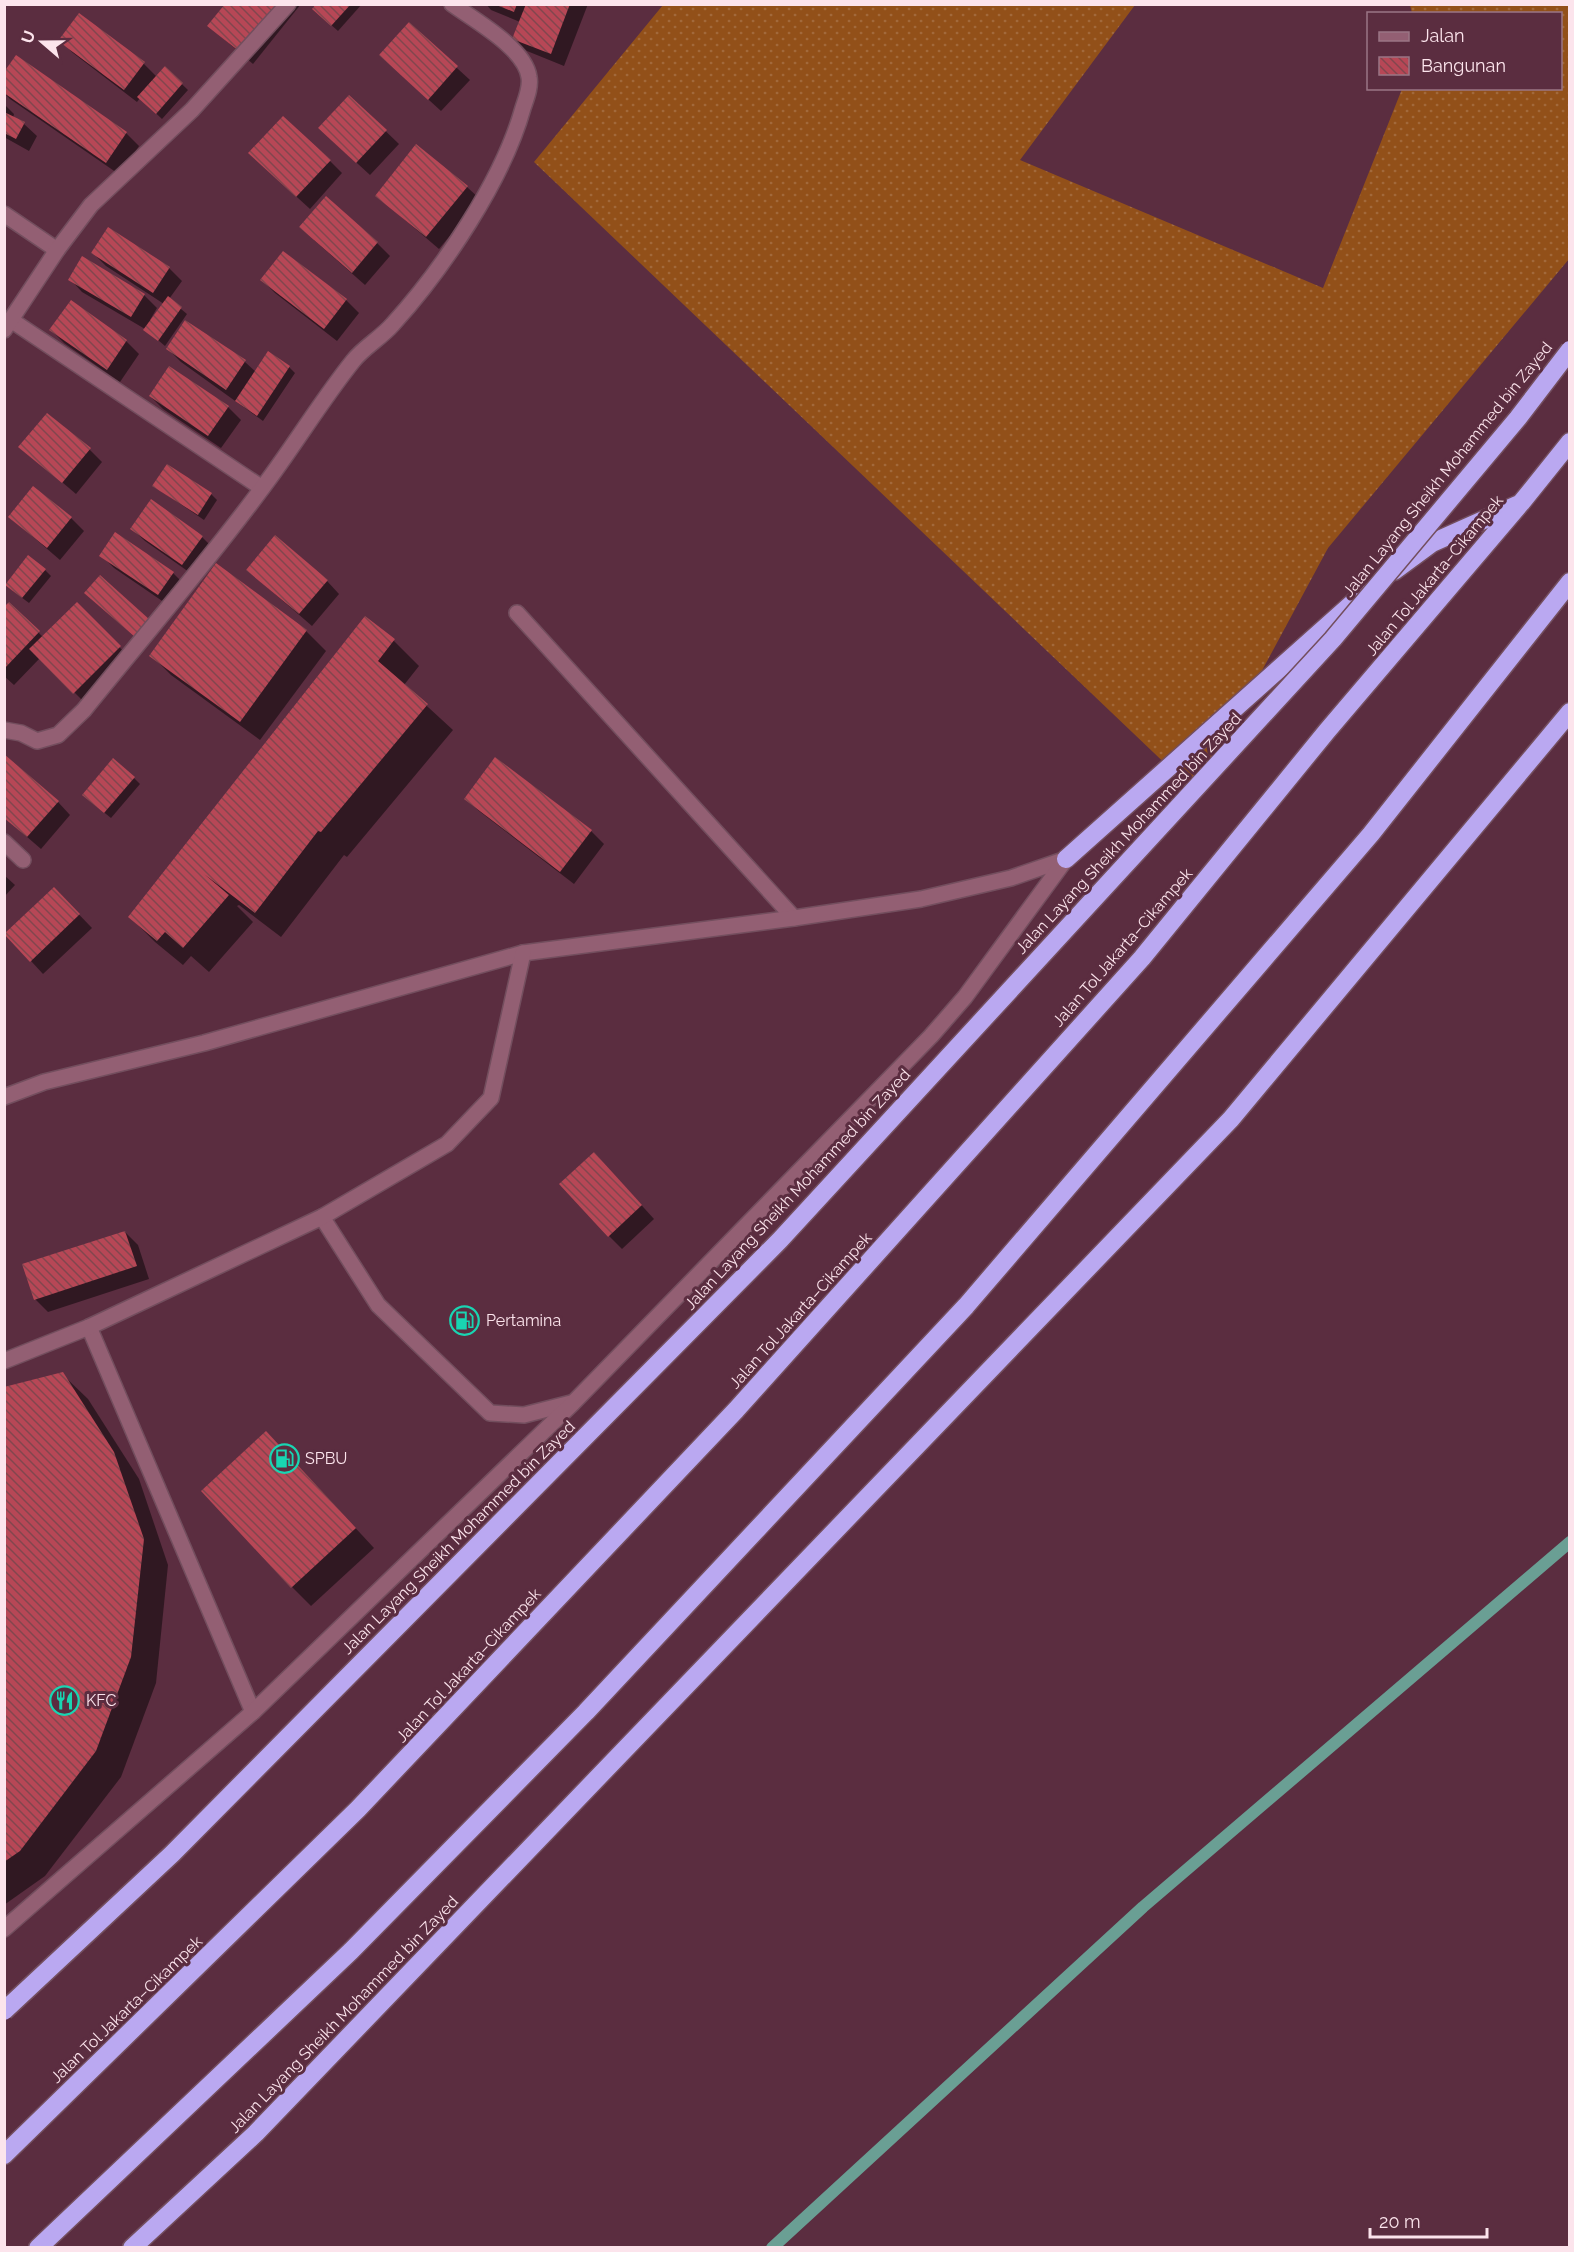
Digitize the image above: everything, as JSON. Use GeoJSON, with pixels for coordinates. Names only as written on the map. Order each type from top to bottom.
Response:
{"type":"FeatureCollection","features":[{"type":"Feature","properties":{"kind":"highway","name":"Jalan Layang Sheikh Mohammed bin Zayed"},"geometry":{"type":"LineString","coordinates":[[4,2011],[172,1854],[780,1240],[1333,639],[1518,418],[1569,350]]}},
{"type":"Feature","properties":{"kind":"highway","name":"Jalan Tol Jakarta–Cikampek"},"geometry":{"type":"LineString","coordinates":[[4,2155],[358,1809],[736,1410],[1142,958],[1327,731],[1521,503],[1569,442]]}},
{"type":"Feature","properties":{"kind":"highway"},"geometry":{"type":"LineString","coordinates":[[1066,860],[1368,590],[1432,543],[1521,503]]}},
{"type":"Feature","properties":{"kind":"highway"},"geometry":{"type":"LineString","coordinates":[[38,2247],[149,2145],[351,1951],[586,1712],[966,1306],[1371,834],[1569,582]]}},
{"type":"Feature","properties":{"kind":"highway","name":"Jalan Layang Sheikh Mohammed bin Zayed"},"geometry":{"type":"LineString","coordinates":[[132,2247],[256,2133],[1231,1119],[1569,712]]}},
{"type":"Feature","properties":{"kind":"street"},"geometry":{"type":"LineString","coordinates":[[262,488],[8,325],[57,250],[91,205],[192,110],[288,4]]}},
{"type":"Feature","properties":{"kind":"street"},"geometry":{"type":"LineString","coordinates":[[4,730],[21,733],[37,741],[58,735],[84,710],[262,488],[354,359],[392,326],[434,275],[495,176],[519,123],[529,89],[530,76],[518,55],[505,40],[452,4]]}},
{"type":"Feature","properties":{"kind":"street"},"geometry":{"type":"LineString","coordinates":[[4,214],[57,250]]}},
{"type":"Feature","properties":{"kind":"street"},"geometry":{"type":"LineString","coordinates":[[517,613],[794,918]]}},
{"type":"Feature","properties":{"kind":"street"},"geometry":{"type":"LineString","coordinates":[[4,842],[23,861]]}},
{"type":"Feature","properties":{"kind":"street"},"geometry":{"type":"LineString","coordinates":[[4,1097],[44,1082],[204,1043],[523,953],[794,918],[921,898],[1011,878],[1066,860]]}},
{"type":"Feature","properties":{"kind":"street"},"geometry":{"type":"LineString","coordinates":[[4,1929],[252,1712],[573,1403],[931,1036],[965,997],[1066,860]]}},
{"type":"Feature","properties":{"kind":"street"},"geometry":{"type":"LineString","coordinates":[[4,1361],[89,1327],[322,1217],[447,1144],[490,1098],[523,953]]}},
{"type":"Feature","properties":{"kind":"street"},"geometry":{"type":"LineString","coordinates":[[322,1217],[378,1305],[490,1413],[524,1415],[573,1403]]}},
{"type":"Feature","properties":{"kind":"street"},"geometry":{"type":"LineString","coordinates":[[89,1327],[252,1712]]}},
{"type":"Feature","properties":{"kind":"shaded area"},"geometry":{"type":"Polygon","coordinates":[[[663,5],[1135,5],[1020,160],[1323,288],[1402,90],[1562,90],[1562,12],[1412,12],[1410,5],[1569,5],[1569,259],[1328,548],[1196,793],[534,162],[663,5]]]}},
{"type":"Feature","properties":{"kind":"building"},"geometry":{"type":"Polygon","coordinates":[[[225,4],[278,4],[240,52],[207,26],[225,4]]]}},
{"type":"Feature","properties":{"kind":"building"},"geometry":{"type":"Polygon","coordinates":[[[316,4],[351,4],[331,26],[312,9],[316,4]]]}},
{"type":"Feature","properties":{"kind":"building"},"geometry":{"type":"Polygon","coordinates":[[[494,4],[517,4],[514,12],[494,4]]]}},
{"type":"Feature","properties":{"kind":"building"},"geometry":{"type":"Polygon","coordinates":[[[526,4],[570,4],[551,54],[512,39],[526,4]]]}},
{"type":"Feature","properties":{"kind":"building"},"geometry":{"type":"Polygon","coordinates":[[[79,13],[145,62],[124,90],[58,41],[79,13]]]}},
{"type":"Feature","properties":{"kind":"building"},"geometry":{"type":"Polygon","coordinates":[[[409,22],[458,66],[428,100],[379,55],[409,22]]]}},
{"type":"Feature","properties":{"kind":"building"},"geometry":{"type":"Polygon","coordinates":[[[16,55],[127,132],[106,163],[4,93],[4,72],[16,55]]]}},
{"type":"Feature","properties":{"kind":"building"},"geometry":{"type":"Polygon","coordinates":[[[165,66],[183,83],[156,114],[137,97],[165,66]]]}},
{"type":"Feature","properties":{"kind":"building"},"geometry":{"type":"Polygon","coordinates":[[[349,95],[387,130],[356,163],[318,128],[349,95]]]}},
{"type":"Feature","properties":{"kind":"building"},"geometry":{"type":"Polygon","coordinates":[[[4,112],[25,122],[16,139],[4,133],[4,112]]]}},
{"type":"Feature","properties":{"kind":"building"},"geometry":{"type":"Polygon","coordinates":[[[283,116],[331,160],[296,197],[248,153],[283,116]]]}},
{"type":"Feature","properties":{"kind":"building"},"geometry":{"type":"Polygon","coordinates":[[[416,144],[468,186],[426,237],[375,196],[416,144]]]}},
{"type":"Feature","properties":{"kind":"building"},"geometry":{"type":"Polygon","coordinates":[[[326,196],[378,242],[352,273],[299,227],[326,196]]]}},
{"type":"Feature","properties":{"kind":"building"},"geometry":{"type":"Polygon","coordinates":[[[108,227],[170,267],[153,293],[91,253],[108,227]]]}},
{"type":"Feature","properties":{"kind":"building"},"geometry":{"type":"Polygon","coordinates":[[[283,251],[347,299],[324,329],[260,280],[283,251]]]}},
{"type":"Feature","properties":{"kind":"building"},"geometry":{"type":"Polygon","coordinates":[[[82,256],[145,294],[131,317],[68,280],[82,256]]]}},
{"type":"Feature","properties":{"kind":"building"},"geometry":{"type":"Polygon","coordinates":[[[168,296],[182,307],[158,341],[143,330],[168,296]]]}},
{"type":"Feature","properties":{"kind":"building"},"geometry":{"type":"Polygon","coordinates":[[[71,300],[127,340],[107,370],[49,330],[71,300]]]}},
{"type":"Feature","properties":{"kind":"building"},"geometry":{"type":"Polygon","coordinates":[[[185,320],[246,360],[226,390],[166,349],[185,320]]]}},
{"type":"Feature","properties":{"kind":"building"},"geometry":{"type":"Polygon","coordinates":[[[268,351],[290,366],[257,416],[235,401],[268,351]]]}},
{"type":"Feature","properties":{"kind":"building"},"geometry":{"type":"Polygon","coordinates":[[[169,366],[229,406],[208,436],[149,396],[169,366]]]}},
{"type":"Feature","properties":{"kind":"building"},"geometry":{"type":"Polygon","coordinates":[[[47,413],[91,448],[62,483],[18,447],[47,413]]]}},
{"type":"Feature","properties":{"kind":"building"},"geometry":{"type":"Polygon","coordinates":[[[167,464],[212,493],[198,515],[152,486],[167,464]]]}},
{"type":"Feature","properties":{"kind":"building"},"geometry":{"type":"Polygon","coordinates":[[[33,486],[72,517],[47,548],[8,517],[33,486]]]}},
{"type":"Feature","properties":{"kind":"building"},"geometry":{"type":"Polygon","coordinates":[[[151,499],[203,536],[182,565],[130,529],[151,499]]]}},
{"type":"Feature","properties":{"kind":"building"},"geometry":{"type":"Polygon","coordinates":[[[115,532],[174,572],[158,595],[99,556],[115,532]]]}},
{"type":"Feature","properties":{"kind":"building"},"geometry":{"type":"Polygon","coordinates":[[[275,535],[328,580],[299,614],[246,570],[275,535]]]}},
{"type":"Feature","properties":{"kind":"building"},"geometry":{"type":"Polygon","coordinates":[[[28,555],[46,569],[22,598],[5,585],[28,555]]]}},
{"type":"Feature","properties":{"kind":"building"},"geometry":{"type":"Polygon","coordinates":[[[216,563],[307,630],[240,722],[149,656],[216,563]]]}},
{"type":"Feature","properties":{"kind":"building"},"geometry":{"type":"Polygon","coordinates":[[[100,575],[150,620],[135,637],[84,593],[100,575]]]}},
{"type":"Feature","properties":{"kind":"building"},"geometry":{"type":"Polygon","coordinates":[[[9,602],[40,631],[4,669],[4,607],[9,602]]]}},
{"type":"Feature","properties":{"kind":"building"},"geometry":{"type":"Polygon","coordinates":[[[77,602],[121,646],[73,694],[29,649],[77,602]]]}},
{"type":"Feature","properties":{"kind":"building"},"geometry":{"type":"Polygon","coordinates":[[[365,616],[395,639],[378,661],[428,704],[321,832],[318,831],[255,913],[204,874],[229,895],[183,948],[165,932],[157,941],[128,917],[365,616]]]}},
{"type":"Feature","properties":{"kind":"building"},"geometry":{"type":"Polygon","coordinates":[[[4,754],[59,801],[27,837],[4,818],[4,754]]]}},
{"type":"Feature","properties":{"kind":"building"},"geometry":{"type":"Polygon","coordinates":[[[495,757],[592,830],[560,872],[464,799],[495,757]]]}},
{"type":"Feature","properties":{"kind":"building"},"geometry":{"type":"Polygon","coordinates":[[[113,758],[135,777],[104,813],[82,795],[113,758]]]}},
{"type":"Feature","properties":{"kind":"building"},"geometry":{"type":"Polygon","coordinates":[[[54,887],[80,914],[30,962],[4,934],[54,887]]]}},
{"type":"Feature","properties":{"kind":"building"},"geometry":{"type":"Polygon","coordinates":[[[594,1152],[642,1205],[608,1237],[559,1184],[594,1152]]]}},
{"type":"Feature","properties":{"kind":"building"},"geometry":{"type":"Polygon","coordinates":[[[125,1231],[137,1266],[34,1300],[22,1264],[125,1231]]]}},
{"type":"Feature","properties":{"kind":"building"},"geometry":{"type":"Polygon","coordinates":[[[63,1372],[114,1452],[144,1539],[131,1657],[96,1751],[20,1851],[4,1862],[4,1387],[63,1372]]]}},
{"type":"Feature","properties":{"kind":"building"},"geometry":{"type":"Polygon","coordinates":[[[266,1431],[356,1528],[291,1588],[201,1491],[266,1431]]]}},
{"type":"Feature","properties":{"kind":"waterway"},"geometry":{"type":"LineString","coordinates":[[772,2248],[1143,1907],[1570,1542]]}},
{"type":"Feature","properties":{"kind":"place","name":"Pertamina"},"geometry":{"type":"Point","coordinates":[465,1320]}},
{"type":"Feature","properties":{"kind":"place","name":"SPBU"},"geometry":{"type":"Point","coordinates":[284,1458]}},
{"type":"Feature","properties":{"kind":"place","name":"KFC"},"geometry":{"type":"Point","coordinates":[65,1700]}}]}
